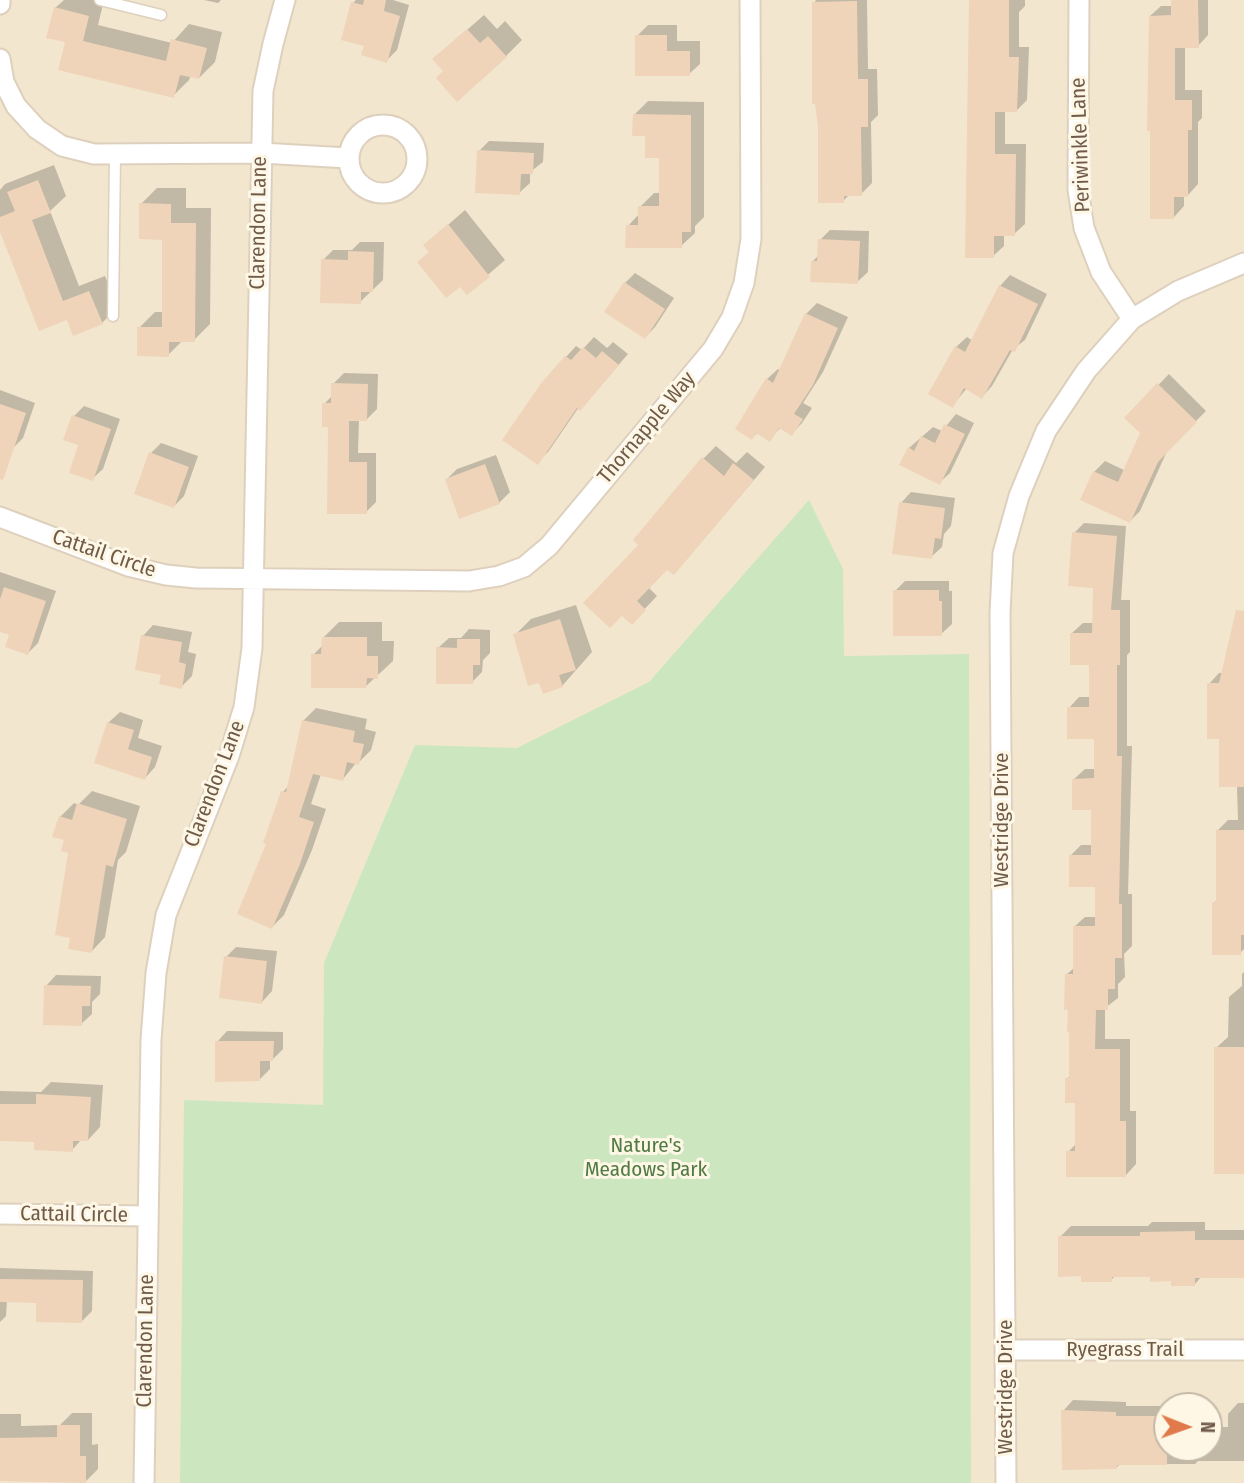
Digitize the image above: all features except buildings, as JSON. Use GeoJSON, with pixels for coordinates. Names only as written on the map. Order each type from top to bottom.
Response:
{"type":"FeatureCollection","features":[{"type":"Feature","properties":{"kind":"street","name":"Clarendon Lane"},"geometry":{"type":"LineString","coordinates":[[144,1483],[151,1040],[156,973],[166,915],[229,756],[244,707],[252,648],[263,91],[285,0]]}},
{"type":"Feature","properties":{"kind":"street","name":"Thornapple Way"},"geometry":{"type":"LineString","coordinates":[[252,579],[469,581],[499,576],[524,567],[549,546],[713,349],[736,306],[744,283],[751,239],[750,0]]}},
{"type":"Feature","properties":{"kind":"street","name":"Periwinkle Lane"},"geometry":{"type":"LineString","coordinates":[[1079,0],[1078,190],[1084,228],[1101,272],[1132,319]]}},
{"type":"Feature","properties":{"kind":"street"},"geometry":{"type":"LineString","coordinates":[[0,59],[2,83],[16,106],[37,129],[62,146],[94,154],[261,153],[348,158]]}},
{"type":"Feature","properties":{"kind":"street","name":"Westridge Drive"},"geometry":{"type":"LineString","coordinates":[[1006,1483],[1000,639],[1003,553],[1019,496],[1046,431],[1086,371],[1132,319],[1178,291],[1244,263]]}},
{"type":"Feature","properties":{"kind":"street","name":"Cattail Circle"},"geometry":{"type":"LineString","coordinates":[[0,517],[141,569],[196,578],[252,579]]}},
{"type":"Feature","properties":{"kind":"street","name":"Cattail Circle"},"geometry":{"type":"LineString","coordinates":[[0,1214],[147,1216]]}},
{"type":"Feature","properties":{"kind":"street","name":"Ryegrass Trail"},"geometry":{"type":"LineString","coordinates":[[1006,1350],[1244,1350]]}},
{"type":"Feature","properties":{"kind":"lane"},"geometry":{"type":"LineString","coordinates":[[100,0],[161,15]]}},
{"type":"Feature","properties":{"kind":"lane"},"geometry":{"type":"LineString","coordinates":[[113,316],[115,154]]}},
{"type":"Feature","properties":{"kind":"shaded area"},"geometry":{"type":"Polygon","coordinates":[[[0,0],[1244,0],[1244,1483],[0,1483],[0,0]]]}},
{"type":"Feature","properties":{"kind":"green space","name":"Nature's Meadows Park"},"geometry":{"type":"Polygon","coordinates":[[[809,500],[843,569],[844,656],[969,654],[971,1483],[180,1483],[184,1100],[323,1105],[324,963],[415,745],[517,748],[649,682],[809,500]]]}}]}
